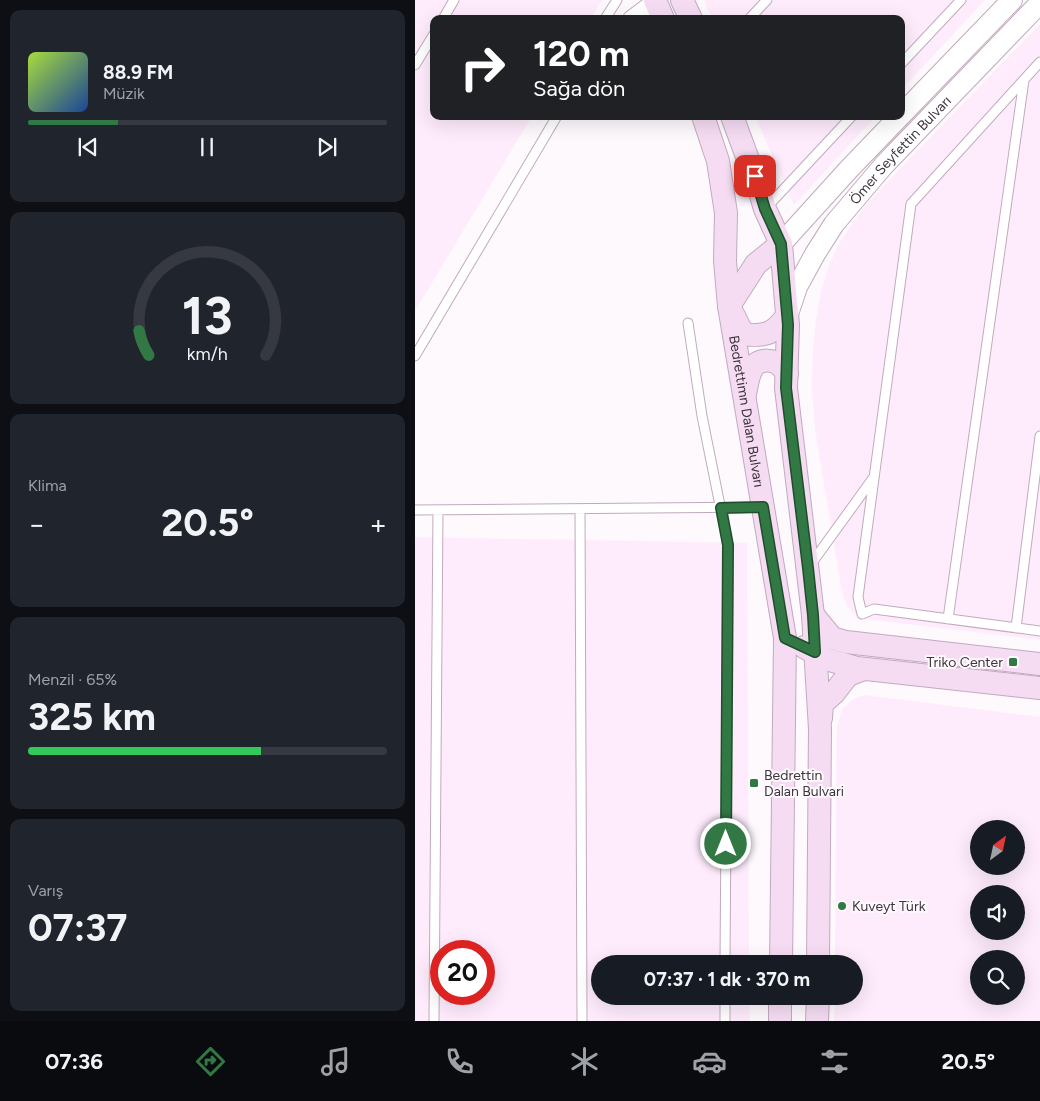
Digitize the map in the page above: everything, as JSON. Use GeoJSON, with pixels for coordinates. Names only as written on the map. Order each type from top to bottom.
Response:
{"type":"FeatureCollection","features":[{"type":"Feature","properties":{"kind":"main road"},"geometry":{"type":"LineString","coordinates":[[655,0],[661,15]]}},
{"type":"Feature","properties":{"kind":"main road"},"geometry":{"type":"LineString","coordinates":[[682,0],[689,15]]}},
{"type":"Feature","properties":{"kind":"main road","name":"Bedrettimn Dalan Bulvarı"},"geometry":{"type":"LineString","coordinates":[[704,120],[718,161],[726,213],[725,261],[729,306],[785,638],[781,955]]}},
{"type":"Feature","properties":{"kind":"main road"},"geometry":{"type":"LineString","coordinates":[[733,120],[765,209],[781,244],[788,325],[786,388],[813,615],[820,729]]}},
{"type":"Feature","properties":{"kind":"main road"},"geometry":{"type":"LineString","coordinates":[[781,244],[756,264],[729,306],[743,334],[759,336],[777,329],[787,316]]}},
{"type":"Feature","properties":{"kind":"main road"},"geometry":{"type":"LineString","coordinates":[[744,394],[749,375],[754,366],[761,361],[776,363],[783,367],[787,374]]}},
{"type":"Feature","properties":{"kind":"main road"},"geometry":{"type":"LineString","coordinates":[[813,615],[832,638],[846,642],[1040,664]]}},
{"type":"Feature","properties":{"kind":"main road"},"geometry":{"type":"LineString","coordinates":[[785,638],[826,659],[864,669],[1040,688]]}},
{"type":"Feature","properties":{"kind":"main road"},"geometry":{"type":"LineString","coordinates":[[818,955],[820,729],[822,704],[834,693],[848,675],[864,669]]}},
{"type":"Feature","properties":{"kind":"main road"},"geometry":{"type":"LineString","coordinates":[[779,1021],[780,1005]]}},
{"type":"Feature","properties":{"kind":"main road"},"geometry":{"type":"LineString","coordinates":[[817,1021],[818,1005]]}},
{"type":"Feature","properties":{"kind":"street"},"geometry":{"type":"LineString","coordinates":[[636,15],[655,0]]}},
{"type":"Feature","properties":{"kind":"street","name":"Ömer Seyfettin Bulvarı"},"geometry":{"type":"LineString","coordinates":[[905,110],[1012,0]]}},
{"type":"Feature","properties":{"kind":"street","name":"Ömer Seyfettin Bulvarı"},"geometry":{"type":"LineString","coordinates":[[787,316],[797,287],[815,254],[839,218],[885,165],[1040,3]]}},
{"type":"Feature","properties":{"kind":"street","name":"Ömer Seyfettin Bulvarı"},"geometry":{"type":"LineString","coordinates":[[781,244],[895,120]]}},
{"type":"Feature","properties":{"kind":"lane"},"geometry":{"type":"LineString","coordinates":[[445,15],[454,0]]}},
{"type":"Feature","properties":{"kind":"lane"},"geometry":{"type":"LineString","coordinates":[[608,15],[617,0]]}},
{"type":"Feature","properties":{"kind":"lane"},"geometry":{"type":"LineString","coordinates":[[753,15],[767,0]]}},
{"type":"Feature","properties":{"kind":"lane"},"geometry":{"type":"LineString","coordinates":[[905,60],[961,0]]}},
{"type":"Feature","properties":{"kind":"lane"},"geometry":{"type":"LineString","coordinates":[[415,65],[430,41]]}},
{"type":"Feature","properties":{"kind":"lane"},"geometry":{"type":"LineString","coordinates":[[1040,62],[911,204],[858,597],[862,614],[874,609],[1040,631]]}},
{"type":"Feature","properties":{"kind":"lane"},"geometry":{"type":"LineString","coordinates":[[948,619],[1024,79]]}},
{"type":"Feature","properties":{"kind":"lane"},"geometry":{"type":"LineString","coordinates":[[415,356],[555,120]]}},
{"type":"Feature","properties":{"kind":"lane"},"geometry":{"type":"LineString","coordinates":[[765,209],[848,120]]}},
{"type":"Feature","properties":{"kind":"lane"},"geometry":{"type":"LineString","coordinates":[[688,323],[703,416],[728,545],[725,955]]}},
{"type":"Feature","properties":{"kind":"lane"},"geometry":{"type":"LineString","coordinates":[[1016,628],[1040,436]]}},
{"type":"Feature","properties":{"kind":"lane"},"geometry":{"type":"LineString","coordinates":[[808,568],[875,476]]}},
{"type":"Feature","properties":{"kind":"lane"},"geometry":{"type":"LineString","coordinates":[[415,510],[763,507]]}},
{"type":"Feature","properties":{"kind":"lane"},"geometry":{"type":"LineString","coordinates":[[580,509],[582,1021]]}},
{"type":"Feature","properties":{"kind":"lane"},"geometry":{"type":"LineString","coordinates":[[434,1021],[438,510]]}},
{"type":"Feature","properties":{"kind":"lane"},"geometry":{"type":"LineString","coordinates":[[725,1005],[725,1021]]}},
{"type":"Feature","properties":{"kind":"shaded area"},"geometry":{"type":"Polygon","coordinates":[[[415,0],[602,0],[593,15],[430,15],[430,120],[530,120],[415,311],[415,0]]]}},
{"type":"Feature","properties":{"kind":"shaded area"},"geometry":{"type":"Polygon","coordinates":[[[704,0],[985,0],[905,86],[905,15],[710,15],[704,0]]]}},
{"type":"Feature","properties":{"kind":"shaded area","name":"Triko Center"},"geometry":{"type":"Polygon","coordinates":[[[1040,24],[1040,640],[865,619],[854,614],[847,606],[842,592],[815,429],[812,389],[813,350],[821,291],[830,263],[840,242],[870,200],[1040,24]]]}},
{"type":"Feature","properties":{"kind":"shaded area"},"geometry":{"type":"Polygon","coordinates":[[[757,120],[872,120],[794,205],[757,120]]]}},
{"type":"Feature","properties":{"kind":"shaded area"},"geometry":{"type":"Polygon","coordinates":[[[415,537],[747,543],[749,955],[591,955],[591,1005],[749,1005],[750,1021],[415,1021],[415,537]]]}},
{"type":"Feature","properties":{"kind":"shaded area"},"geometry":{"type":"Polygon","coordinates":[[[864,695],[1040,717],[1040,1021],[834,1021],[835,1005],[863,1005],[863,955],[835,955],[837,728],[842,709],[852,700],[864,695]]]}},
{"type":"Feature","properties":{"kind":"place","name":"Triko Center"},"geometry":{"type":"Point","coordinates":[1013,662]}},
{"type":"Feature","properties":{"kind":"place","name":"Bedrettin Dalan Bulvari"},"geometry":{"type":"Point","coordinates":[754,783]}},
{"type":"Feature","properties":{"kind":"place","name":"Kuveyt Türk"},"geometry":{"type":"Point","coordinates":[842,906]}},
{"type":"Feature","properties":{"kind":"route"},"geometry":{"type":"LineString","coordinates":[[726,844],[728,545],[721,508],[763,507],[785,638],[815,652],[808,568],[786,388],[788,325],[781,244],[765,209],[755,176]]}}]}
